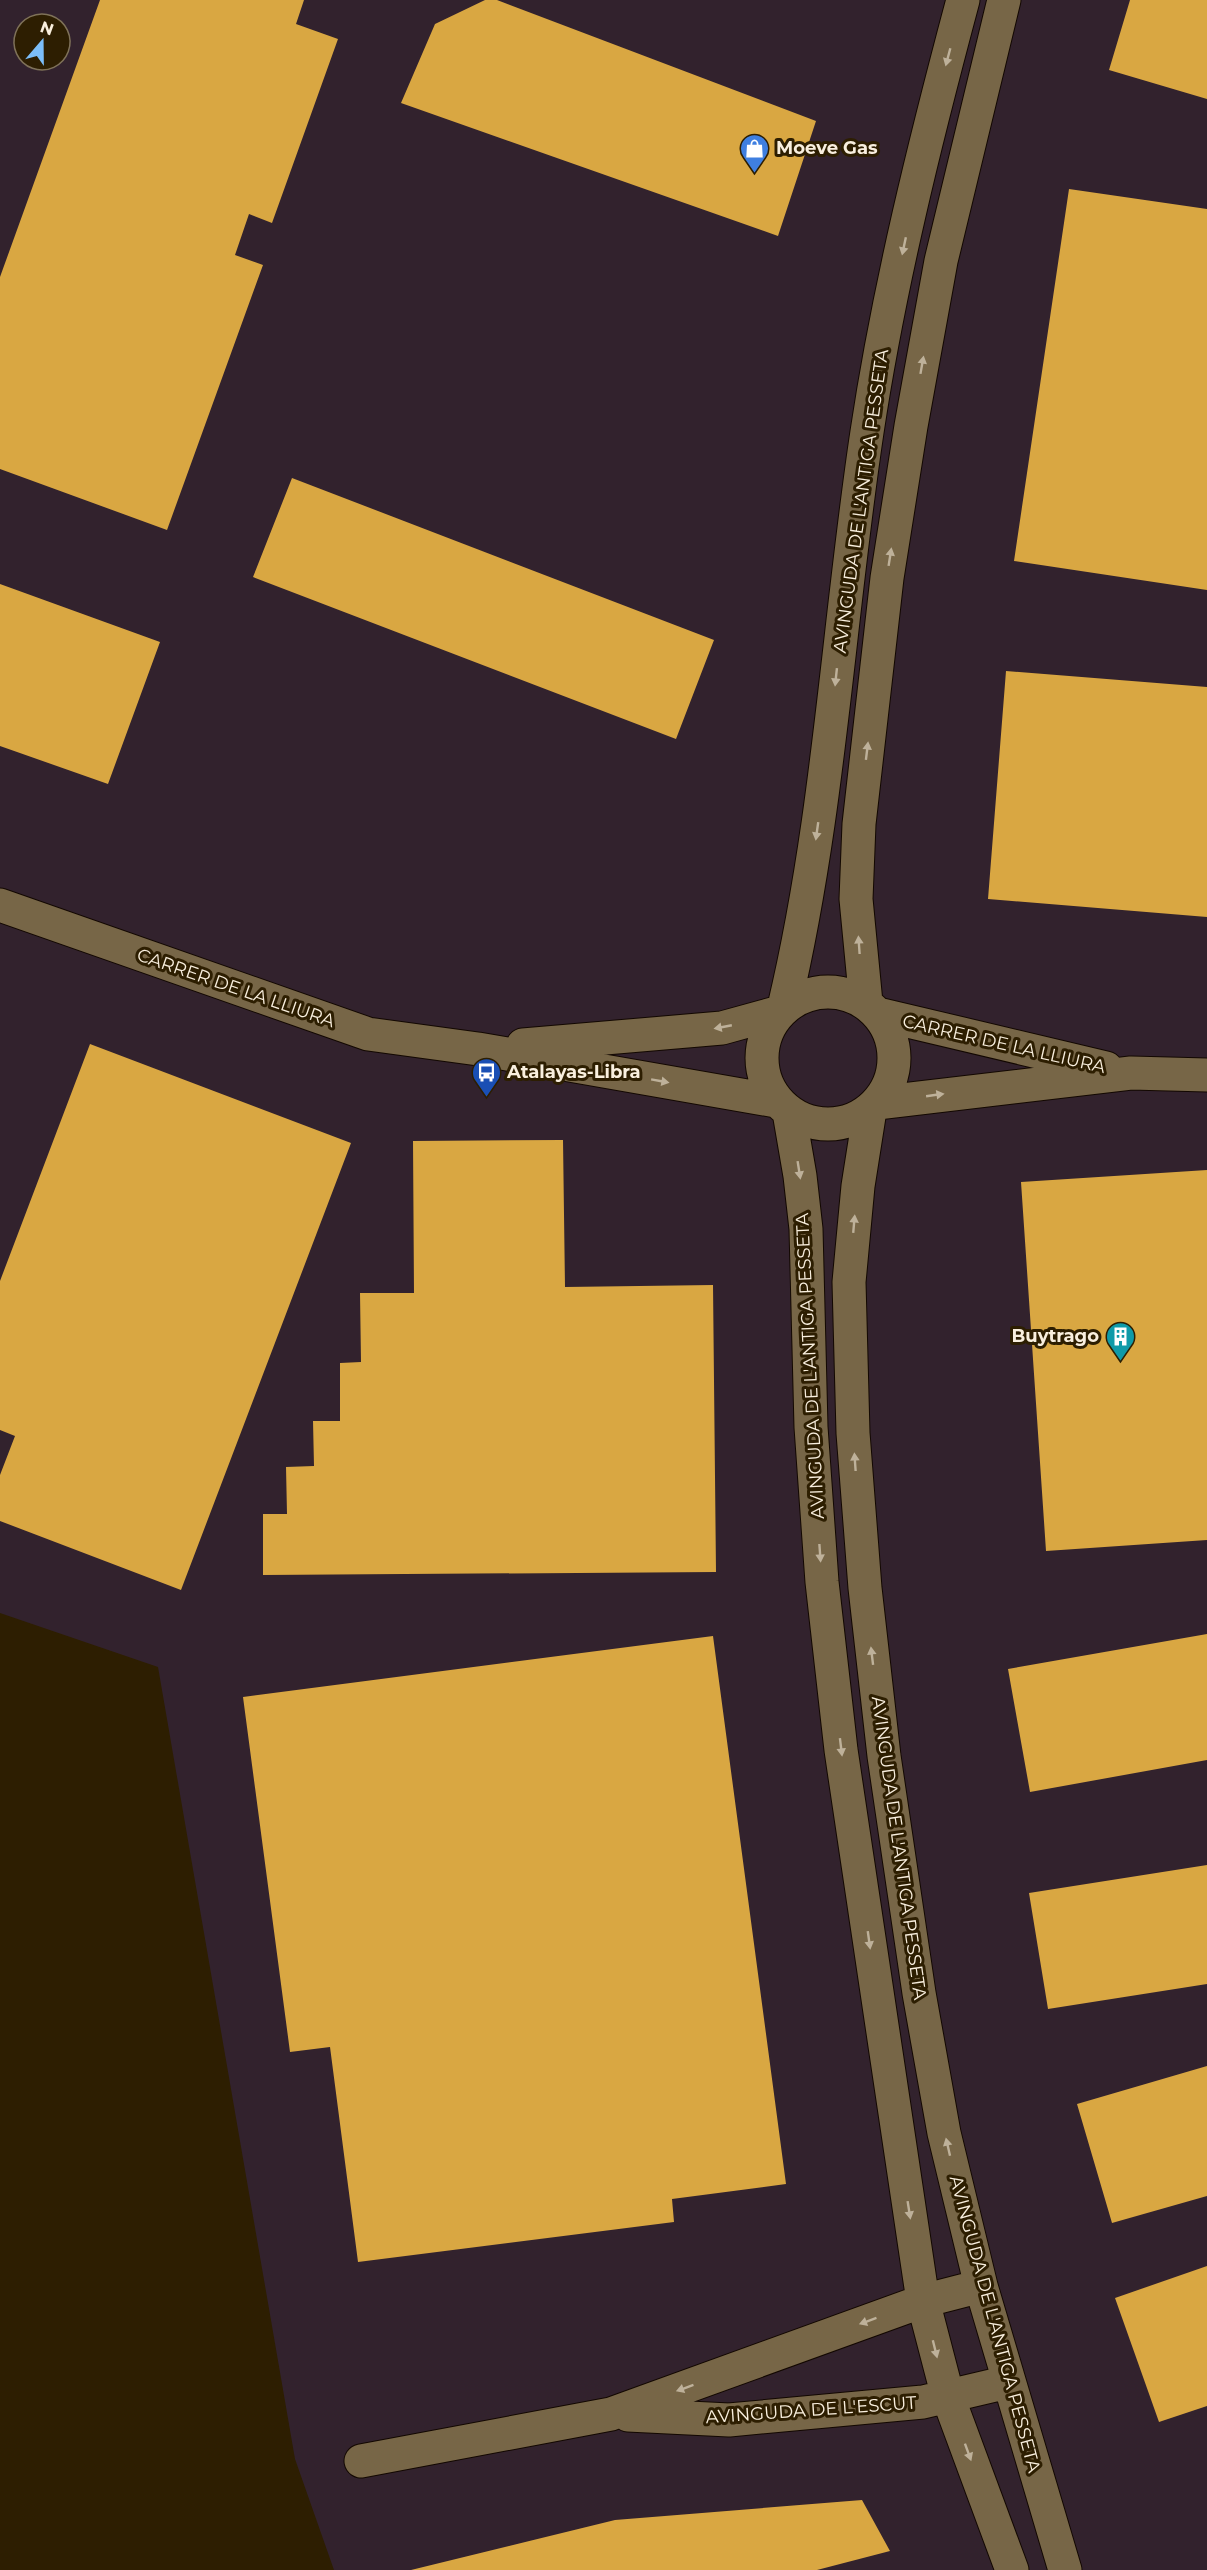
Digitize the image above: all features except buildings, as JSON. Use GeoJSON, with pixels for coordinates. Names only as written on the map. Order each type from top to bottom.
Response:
{"type":"FeatureCollection","features":[{"type":"Feature","properties":{"kind":"street","name":"AVINGUDA DE L'ANTIGA PESSETA"},"geometry":{"type":"LineString","coordinates":[[782,1010],[802,926],[825,773],[867,431],[919,172],[963,0]]}},
{"type":"Feature","properties":{"kind":"street","name":"AVINGUDA DE L'ANTIGA PESSETA"},"geometry":{"type":"LineString","coordinates":[[872,1009],[856,899],[859,824],[887,578],[911,426],[941,261],[1004,0]]}},
{"type":"Feature","properties":{"kind":"street","name":"CARRER DE LA LLIURA"},"geometry":{"type":"LineString","coordinates":[[0,905],[368,1034],[478,1049],[783,1107]]}},
{"type":"Feature","properties":{"kind":"street"},"geometry":{"type":"LineString","coordinates":[[833,992],[850,996],[872,1009],[888,1031],[894,1049],[894,1068],[888,1087],[874,1106],[855,1119],[839,1124],[804,1121],[783,1107],[766,1084],[761,1065],[762,1046],[768,1028],[782,1010],[799,998],[816,993],[833,992]]}},
{"type":"Feature","properties":{"kind":"street","name":"CARRER DE LA LLIURA"},"geometry":{"type":"LineString","coordinates":[[872,1009],[1131,1073]]}},
{"type":"Feature","properties":{"kind":"street","name":"CARRER DE LA LLIURA"},"geometry":{"type":"LineString","coordinates":[[478,1049],[722,1028],[782,1010]]}},
{"type":"Feature","properties":{"kind":"street","name":"CARRER DE LA LLIURA"},"geometry":{"type":"LineString","coordinates":[[874,1106],[1131,1073],[1207,1075]]}},
{"type":"Feature","properties":{"kind":"street","name":"AVINGUDA DE L'ANTIGA PESSETA"},"geometry":{"type":"LineString","coordinates":[[874,1106],[858,1186],[849,1282],[853,1433],[865,1588],[884,1756],[919,1993],[944,2133],[981,2286],[1065,2570]]}},
{"type":"Feature","properties":{"kind":"street","name":"AVINGUDA DE L'ANTIGA PESSETA"},"geometry":{"type":"LineString","coordinates":[[783,1107],[800,1176],[806,1229],[811,1427],[823,1593],[841,1750],[923,2301],[948,2397],[1012,2570]]}},
{"type":"Feature","properties":{"kind":"street","name":"AVINGUDA DE L'ESCUT"},"geometry":{"type":"LineString","coordinates":[[362,2461],[611,2415],[923,2301],[981,2286]]}},
{"type":"Feature","properties":{"kind":"street","name":"AVINGUDA DE L'ESCUT"},"geometry":{"type":"LineString","coordinates":[[611,2415],[729,2420],[923,2402],[1008,2382]]}},
{"type":"Feature","properties":{"kind":"shaded area"},"geometry":{"type":"Polygon","coordinates":[[[0,0],[1207,0],[1207,2570],[334,2570],[295,2459],[158,1667],[0,1613],[0,0]]]}},
{"type":"Feature","properties":{"kind":"place","name":"Moeve Gas"},"geometry":{"type":"Point","coordinates":[755,174]}},
{"type":"Feature","properties":{"kind":"place","name":"Atalayas-Libra"},"geometry":{"type":"Point","coordinates":[486,1098]}},
{"type":"Feature","properties":{"kind":"place","name":"Buytrago"},"geometry":{"type":"Point","coordinates":[1120,1362]}}]}
